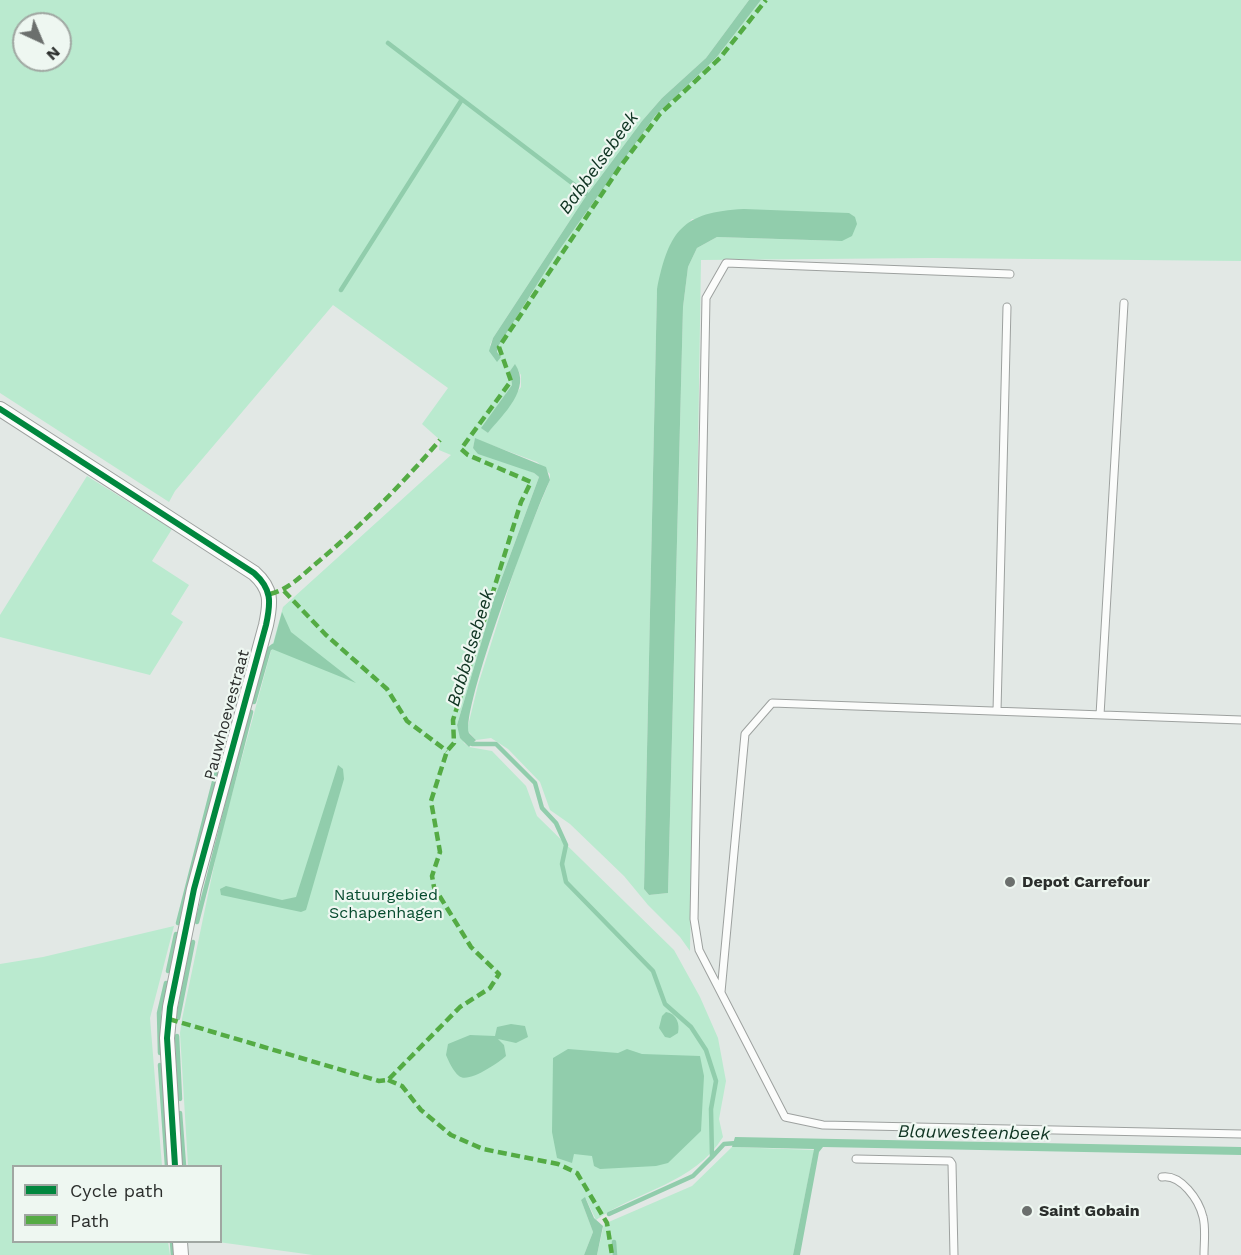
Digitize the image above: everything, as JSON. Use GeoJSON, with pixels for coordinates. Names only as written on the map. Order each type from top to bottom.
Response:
{"type":"FeatureCollection","features":[{"type":"Feature","properties":{"kind":"street","name":"Pauwhoevestraat"},"geometry":{"type":"LineString","coordinates":[[0,409],[254,573],[267,586],[270,594],[266,625],[194,889],[170,1007],[167,1038],[176,1165]]}},
{"type":"Feature","properties":{"kind":"lane"},"geometry":{"type":"LineString","coordinates":[[1010,274],[726,263],[706,298],[694,919],[699,950],[785,1117],[823,1125],[1241,1134]]}},
{"type":"Feature","properties":{"kind":"lane"},"geometry":{"type":"LineString","coordinates":[[1100,715],[1124,303]]}},
{"type":"Feature","properties":{"kind":"lane"},"geometry":{"type":"LineString","coordinates":[[997,711],[1007,307]]}},
{"type":"Feature","properties":{"kind":"lane"},"geometry":{"type":"LineString","coordinates":[[721,992],[745,734],[772,703],[1241,720]]}},
{"type":"Feature","properties":{"kind":"lane"},"geometry":{"type":"LineString","coordinates":[[856,1159],[945,1159],[950,1161],[952,1164],[954,1255]]}},
{"type":"Feature","properties":{"kind":"lane"},"geometry":{"type":"LineString","coordinates":[[1162,1177],[1168,1176],[1181,1182],[1195,1200],[1203,1217],[1204,1255]]}},
{"type":"Feature","properties":{"kind":"green space","name":"Natuurgebied Schapenhagen"},"geometry":{"type":"Polygon","coordinates":[[[0,0],[749,0],[706,58],[662,98],[642,121],[584,199],[493,338],[490,345],[497,354],[499,345],[555,256],[655,116],[716,58],[761,0],[1241,0],[1241,261],[933,258],[701,260],[690,951],[624,876],[570,824],[550,810],[540,782],[508,749],[491,738],[476,740],[467,730],[478,685],[520,552],[550,480],[550,474],[537,462],[475,439],[473,448],[539,477],[494,599],[457,725],[464,743],[469,747],[492,751],[526,786],[537,816],[674,950],[700,997],[718,1038],[726,1081],[719,1119],[723,1137],[697,1166],[596,1220],[586,1199],[581,1200],[593,1232],[584,1255],[313,1255],[222,1243],[222,1165],[188,1165],[180,1033],[219,842],[283,607],[451,455],[439,450],[440,440],[422,424],[448,388],[333,305],[175,491],[169,502],[0,393],[0,0]],[[692,219],[671,243],[657,290],[644,889],[649,895],[668,893],[683,307],[688,267],[697,248],[717,237],[842,241],[692,219]],[[515,365],[510,371],[512,385],[482,428],[488,433],[521,387],[521,375],[515,365]]]}},
{"type":"Feature","properties":{"kind":"green space"},"geometry":{"type":"Polygon","coordinates":[[[87,476],[172,529],[152,561],[189,585],[171,614],[183,622],[150,675],[0,637],[0,615],[87,476]]]}},
{"type":"Feature","properties":{"kind":"green space"},"geometry":{"type":"Polygon","coordinates":[[[174,926],[150,1018],[162,1165],[12,1165],[12,1243],[168,1243],[170,1255],[0,1255],[0,964],[43,957],[174,926]]]}},
{"type":"Feature","properties":{"kind":"green space"},"geometry":{"type":"Polygon","coordinates":[[[732,1147],[814,1150],[793,1255],[597,1255],[604,1224],[692,1186],[732,1147]]]}},
{"type":"Feature","properties":{"kind":"shaded area"},"geometry":{"type":"Polygon","coordinates":[[[749,0],[761,0],[716,58],[655,116],[555,256],[499,345],[497,352],[501,357],[497,362],[489,351],[493,338],[584,199],[642,121],[662,98],[706,58],[749,0]]]}},
{"type":"Feature","properties":{"kind":"shaded area"},"geometry":{"type":"Polygon","coordinates":[[[744,209],[849,213],[855,217],[857,224],[852,236],[842,241],[717,237],[697,248],[688,267],[683,307],[668,893],[649,895],[644,889],[657,289],[667,252],[673,239],[682,228],[692,220],[706,215],[744,209]]]}},
{"type":"Feature","properties":{"kind":"shaded area"},"geometry":{"type":"Polygon","coordinates":[[[515,364],[519,373],[518,392],[514,401],[488,433],[481,428],[512,385],[510,371],[515,364]]]}},
{"type":"Feature","properties":{"kind":"shaded area"},"geometry":{"type":"Polygon","coordinates":[[[475,438],[546,467],[550,480],[515,568],[487,651],[469,717],[469,733],[476,740],[469,747],[460,738],[457,725],[494,599],[539,477],[534,473],[478,454],[473,448],[475,438]]]}},
{"type":"Feature","properties":{"kind":"shaded area"},"geometry":{"type":"Polygon","coordinates":[[[282,612],[291,632],[356,683],[272,649],[282,612]]]}},
{"type":"Feature","properties":{"kind":"shaded area"},"geometry":{"type":"Polygon","coordinates":[[[338,765],[343,769],[344,779],[306,910],[301,912],[221,895],[220,889],[226,886],[282,900],[296,897],[338,765]]]}},
{"type":"Feature","properties":{"kind":"shaded area"},"geometry":{"type":"Polygon","coordinates":[[[666,1012],[675,1017],[679,1026],[678,1033],[670,1038],[665,1037],[659,1028],[662,1016],[666,1012]]]}},
{"type":"Feature","properties":{"kind":"shaded area"},"geometry":{"type":"Polygon","coordinates":[[[511,1024],[525,1026],[528,1037],[516,1043],[498,1039],[504,1045],[506,1056],[476,1075],[463,1078],[457,1074],[446,1055],[448,1044],[470,1035],[495,1036],[497,1027],[511,1024]]]}},
{"type":"Feature","properties":{"kind":"shaded area"},"geometry":{"type":"Polygon","coordinates":[[[568,1049],[618,1053],[627,1049],[642,1054],[700,1056],[704,1076],[701,1131],[668,1163],[656,1166],[600,1169],[594,1166],[592,1156],[574,1154],[572,1163],[557,1158],[552,1132],[553,1058],[568,1049]]]}},
{"type":"Feature","properties":{"kind":"shaded area"},"geometry":{"type":"Polygon","coordinates":[[[735,1137],[1241,1147],[1241,1155],[823,1147],[819,1152],[800,1255],[793,1255],[814,1149],[732,1147],[735,1137]]]}},
{"type":"Feature","properties":{"kind":"shaded area"},"geometry":{"type":"Polygon","coordinates":[[[585,1197],[594,1218],[603,1226],[597,1255],[584,1255],[593,1232],[581,1200],[585,1197]]]}},
{"type":"Feature","properties":{"kind":"waterway"},"geometry":{"type":"LineString","coordinates":[[388,43],[589,196]]}},
{"type":"Feature","properties":{"kind":"waterway"},"geometry":{"type":"LineString","coordinates":[[341,290],[461,101]]}},
{"type":"Feature","properties":{"kind":"waterway"},"geometry":{"type":"LineString","coordinates":[[254,702],[269,649],[273,646]]}},
{"type":"Feature","properties":{"kind":"waterway"},"geometry":{"type":"LineString","coordinates":[[197,922],[251,712]]}},
{"type":"Feature","properties":{"kind":"waterway","name":"Babbelsebeek"},"geometry":{"type":"LineString","coordinates":[[468,741],[472,744],[496,744],[535,783],[542,808],[556,823],[566,845],[562,864],[566,882],[653,971],[665,1004],[691,1027],[706,1050],[716,1081],[711,1109],[712,1157],[693,1176],[609,1214]]}},
{"type":"Feature","properties":{"kind":"waterway"},"geometry":{"type":"LineString","coordinates":[[178,923],[216,774]]}},
{"type":"Feature","properties":{"kind":"waterway"},"geometry":{"type":"LineString","coordinates":[[168,971],[176,934]]}},
{"type":"Feature","properties":{"kind":"waterway"},"geometry":{"type":"LineString","coordinates":[[178,1018],[193,942]]}},
{"type":"Feature","properties":{"kind":"waterway"},"geometry":{"type":"LineString","coordinates":[[160,1053],[159,1013],[166,983]]}},
{"type":"Feature","properties":{"kind":"waterway"},"geometry":{"type":"LineString","coordinates":[[177,1036],[180,1099]]}},
{"type":"Feature","properties":{"kind":"waterway"},"geometry":{"type":"LineString","coordinates":[[160,1065],[167,1165]]}},
{"type":"Feature","properties":{"kind":"waterway"},"geometry":{"type":"LineString","coordinates":[[180,1113],[184,1165]]}},
{"type":"Feature","properties":{"kind":"waterway","name":"Blauwesteenbeek"},"geometry":{"type":"LineString","coordinates":[[712,1157],[724,1144],[737,1143]]}},
{"type":"Feature","properties":{"kind":"waterway"},"geometry":{"type":"LineString","coordinates":[[614,1242],[615,1255]]}},
{"type":"Feature","properties":{"kind":"waterway"},"geometry":{"type":"LineString","coordinates":[[172,1243],[173,1255]]}},
{"type":"Feature","properties":{"kind":"marked path"},"geometry":{"type":"LineString","coordinates":[[169,1019],[379,1081],[388,1080],[460,1007],[490,988],[499,974],[471,947],[434,887],[432,876],[440,852],[431,801],[447,751],[454,743],[453,720],[521,502],[531,482],[468,455],[461,449],[511,381],[499,347],[620,167],[660,114],[720,58],[766,0]]}},
{"type":"Feature","properties":{"kind":"marked path"},"geometry":{"type":"LineString","coordinates":[[270,594],[284,589],[296,580],[351,533],[397,488],[440,440]]}},
{"type":"Feature","properties":{"kind":"marked path"},"geometry":{"type":"LineString","coordinates":[[284,591],[326,635],[387,689],[407,721],[447,751]]}},
{"type":"Feature","properties":{"kind":"marked path"},"geometry":{"type":"LineString","coordinates":[[388,1080],[402,1086],[421,1110],[451,1135],[483,1149],[558,1164],[577,1173],[607,1223],[612,1255]]}},
{"type":"Feature","properties":{"kind":"cycle path"},"geometry":{"type":"LineString","coordinates":[[0,409],[254,573],[264,585],[269,596],[266,625],[194,889],[170,1007],[167,1038],[175,1165]]}},
{"type":"Feature","properties":{"kind":"place","name":"Depot Carrefour"},"geometry":{"type":"Point","coordinates":[1010,882]}},
{"type":"Feature","properties":{"kind":"place","name":"Saint Gobain"},"geometry":{"type":"Point","coordinates":[1027,1211]}}]}
